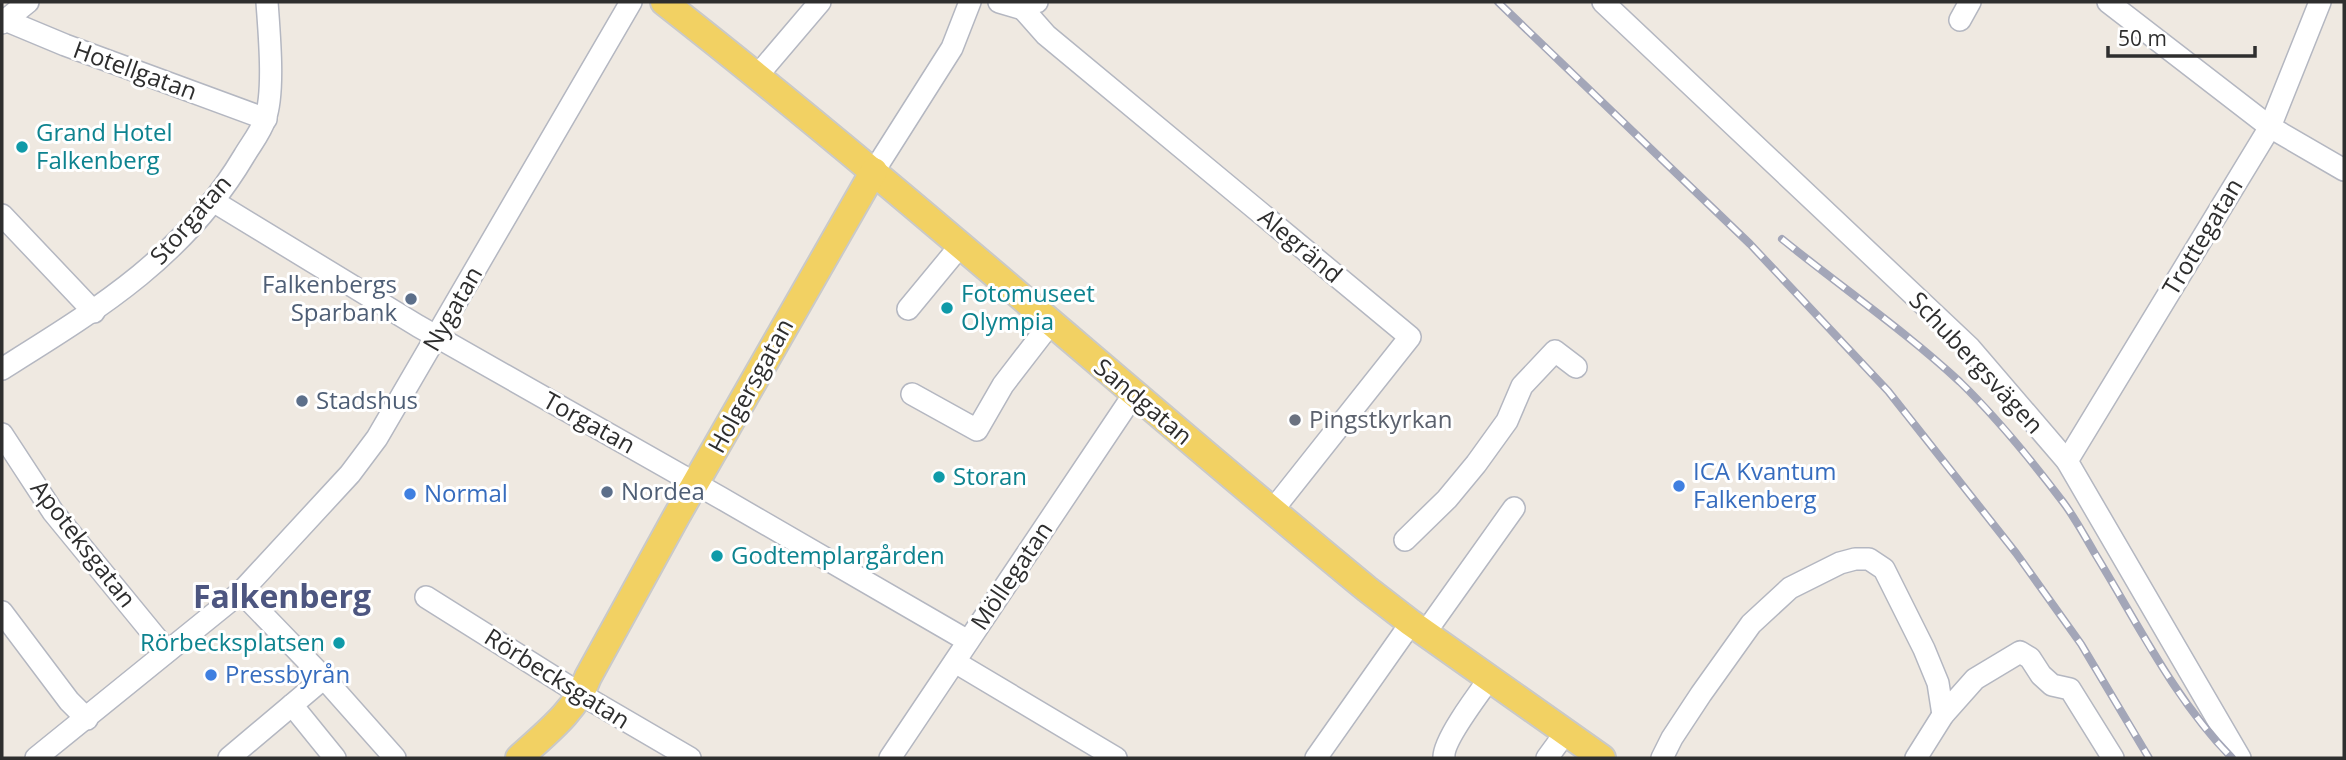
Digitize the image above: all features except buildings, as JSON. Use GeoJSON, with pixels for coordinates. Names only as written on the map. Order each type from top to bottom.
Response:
{"type":"FeatureCollection","features":[{"type":"Feature","properties":{"kind":"main road","name":"Sandgatan"},"geometry":{"type":"LineString","coordinates":[[664,2],[874,172],[1272,511],[1418,628],[1602,758]]}},
{"type":"Feature","properties":{"kind":"main road","name":"Holgersgatan"},"geometry":{"type":"LineString","coordinates":[[519,758],[554,726],[582,695],[588,677],[696,483],[874,172]]}},
{"type":"Feature","properties":{"kind":"street"},"geometry":{"type":"LineString","coordinates":[[4,22],[28,2]]}},
{"type":"Feature","properties":{"kind":"street","name":"Storgatan"},"geometry":{"type":"LineString","coordinates":[[2,369],[94,312],[139,278],[213,201],[236,169],[266,118],[270,76],[267,2]]}},
{"type":"Feature","properties":{"kind":"street","name":"Nygatan"},"geometry":{"type":"LineString","coordinates":[[36,758],[236,596],[351,474],[377,438],[437,337],[631,2]]}},
{"type":"Feature","properties":{"kind":"street"},"geometry":{"type":"LineString","coordinates":[[757,76],[820,2]]}},
{"type":"Feature","properties":{"kind":"street","name":"Holgersgatan"},"geometry":{"type":"LineString","coordinates":[[874,172],[952,48],[970,2]]}},
{"type":"Feature","properties":{"kind":"street"},"geometry":{"type":"LineString","coordinates":[[999,2],[1028,4]]}},
{"type":"Feature","properties":{"kind":"street","name":"Schubergsvägen"},"geometry":{"type":"LineString","coordinates":[[1602,2],[1970,348],[2067,461],[2240,758]]}},
{"type":"Feature","properties":{"kind":"street"},"geometry":{"type":"LineString","coordinates":[[2108,2],[2270,127],[2344,170]]}},
{"type":"Feature","properties":{"kind":"street","name":"Trottegatan"},"geometry":{"type":"LineString","coordinates":[[2067,461],[2270,127],[2320,2]]}},
{"type":"Feature","properties":{"kind":"street","name":"Alegränd"},"geometry":{"type":"LineString","coordinates":[[1028,4],[1046,35],[1410,338],[1272,511]]}},
{"type":"Feature","properties":{"kind":"street","name":"Hotellgatan"},"geometry":{"type":"LineString","coordinates":[[4,22],[266,118]]}},
{"type":"Feature","properties":{"kind":"street","name":"Torgatan"},"geometry":{"type":"LineString","coordinates":[[213,201],[437,337],[968,641]]}},
{"type":"Feature","properties":{"kind":"street"},"geometry":{"type":"LineString","coordinates":[[2,215],[94,312]]}},
{"type":"Feature","properties":{"kind":"street"},"geometry":{"type":"LineString","coordinates":[[908,309],[960,246]]}},
{"type":"Feature","properties":{"kind":"street"},"geometry":{"type":"LineString","coordinates":[[912,394],[977,430],[1003,385],[1050,324]]}},
{"type":"Feature","properties":{"kind":"street"},"geometry":{"type":"LineString","coordinates":[[1405,540],[1447,499],[1476,464],[1507,421],[1522,386],[1555,351],[1576,367]]}},
{"type":"Feature","properties":{"kind":"street","name":"Möllegatan"},"geometry":{"type":"LineString","coordinates":[[890,758],[1134,394]]}},
{"type":"Feature","properties":{"kind":"street","name":"Apoteksgatan"},"geometry":{"type":"LineString","coordinates":[[2,434],[53,512],[167,651]]}},
{"type":"Feature","properties":{"kind":"street"},"geometry":{"type":"LineString","coordinates":[[1316,758],[1514,508]]}},
{"type":"Feature","properties":{"kind":"street"},"geometry":{"type":"LineString","coordinates":[[1661,758],[1751,624],[1790,588],[1840,563],[1855,559],[1868,559],[1884,569],[1938,683],[1943,715]]}},
{"type":"Feature","properties":{"kind":"street"},"geometry":{"type":"LineString","coordinates":[[236,596],[324,678],[394,758]]}},
{"type":"Feature","properties":{"kind":"street","name":"Rörbecksgatan"},"geometry":{"type":"LineString","coordinates":[[426,597],[582,695],[690,758]]}},
{"type":"Feature","properties":{"kind":"street"},"geometry":{"type":"LineString","coordinates":[[2,611],[69,701],[87,719]]}},
{"type":"Feature","properties":{"kind":"street"},"geometry":{"type":"LineString","coordinates":[[1916,758],[1943,715],[1975,679],[2020,652],[2030,658],[2041,675],[2052,685],[2070,689],[2113,758]]}},
{"type":"Feature","properties":{"kind":"street"},"geometry":{"type":"LineString","coordinates":[[955,662],[1116,758]]}},
{"type":"Feature","properties":{"kind":"street"},"geometry":{"type":"LineString","coordinates":[[229,758],[324,678]]}},
{"type":"Feature","properties":{"kind":"street"},"geometry":{"type":"LineString","coordinates":[[1444,758],[1443,752],[1490,678]]}},
{"type":"Feature","properties":{"kind":"street"},"geometry":{"type":"LineString","coordinates":[[292,705],[335,758]]}},
{"type":"Feature","properties":{"kind":"street"},"geometry":{"type":"LineString","coordinates":[[1547,758],[1566,732]]}},
{"type":"Feature","properties":{"kind":"railway"},"geometry":{"type":"LineString","coordinates":[[1498,2],[1750,244],[1888,391],[2016,553],[2081,644],[2149,758]]}},
{"type":"Feature","properties":{"kind":"railway"},"geometry":{"type":"LineString","coordinates":[[1782,239],[1939,363],[2001,425],[2067,508],[2174,685],[2211,735],[2232,758]]}},
{"type":"Feature","properties":{"kind":"place","name":"Grand Hotel Falkenberg"},"geometry":{"type":"Point","coordinates":[22,147]}},
{"type":"Feature","properties":{"kind":"place","name":"Falkenbergs Sparbank"},"geometry":{"type":"Point","coordinates":[411,299]}},
{"type":"Feature","properties":{"kind":"place","name":"Fotomuseet Olympia"},"geometry":{"type":"Point","coordinates":[947,308]}},
{"type":"Feature","properties":{"kind":"place","name":"Stadshus"},"geometry":{"type":"Point","coordinates":[302,401]}},
{"type":"Feature","properties":{"kind":"place","name":"Pingstkyrkan"},"geometry":{"type":"Point","coordinates":[1295,420]}},
{"type":"Feature","properties":{"kind":"place","name":"Storan"},"geometry":{"type":"Point","coordinates":[939,477]}},
{"type":"Feature","properties":{"kind":"place","name":"ICA Kvantum Falkenberg"},"geometry":{"type":"Point","coordinates":[1679,486]}},
{"type":"Feature","properties":{"kind":"place","name":"Nordea"},"geometry":{"type":"Point","coordinates":[607,492]}},
{"type":"Feature","properties":{"kind":"place","name":"Normal"},"geometry":{"type":"Point","coordinates":[410,494]}},
{"type":"Feature","properties":{"kind":"place","name":"Godtemplargården"},"geometry":{"type":"Point","coordinates":[717,556]}},
{"type":"Feature","properties":{"kind":"place","name":"Rörbecksplatsen"},"geometry":{"type":"Point","coordinates":[339,643]}},
{"type":"Feature","properties":{"kind":"place","name":"Pressbyrån"},"geometry":{"type":"Point","coordinates":[211,675]}},
{"type":"Feature","properties":{"kind":"district","name":"Falkenberg"},"geometry":{"type":"Point","coordinates":[282,597]}}]}
